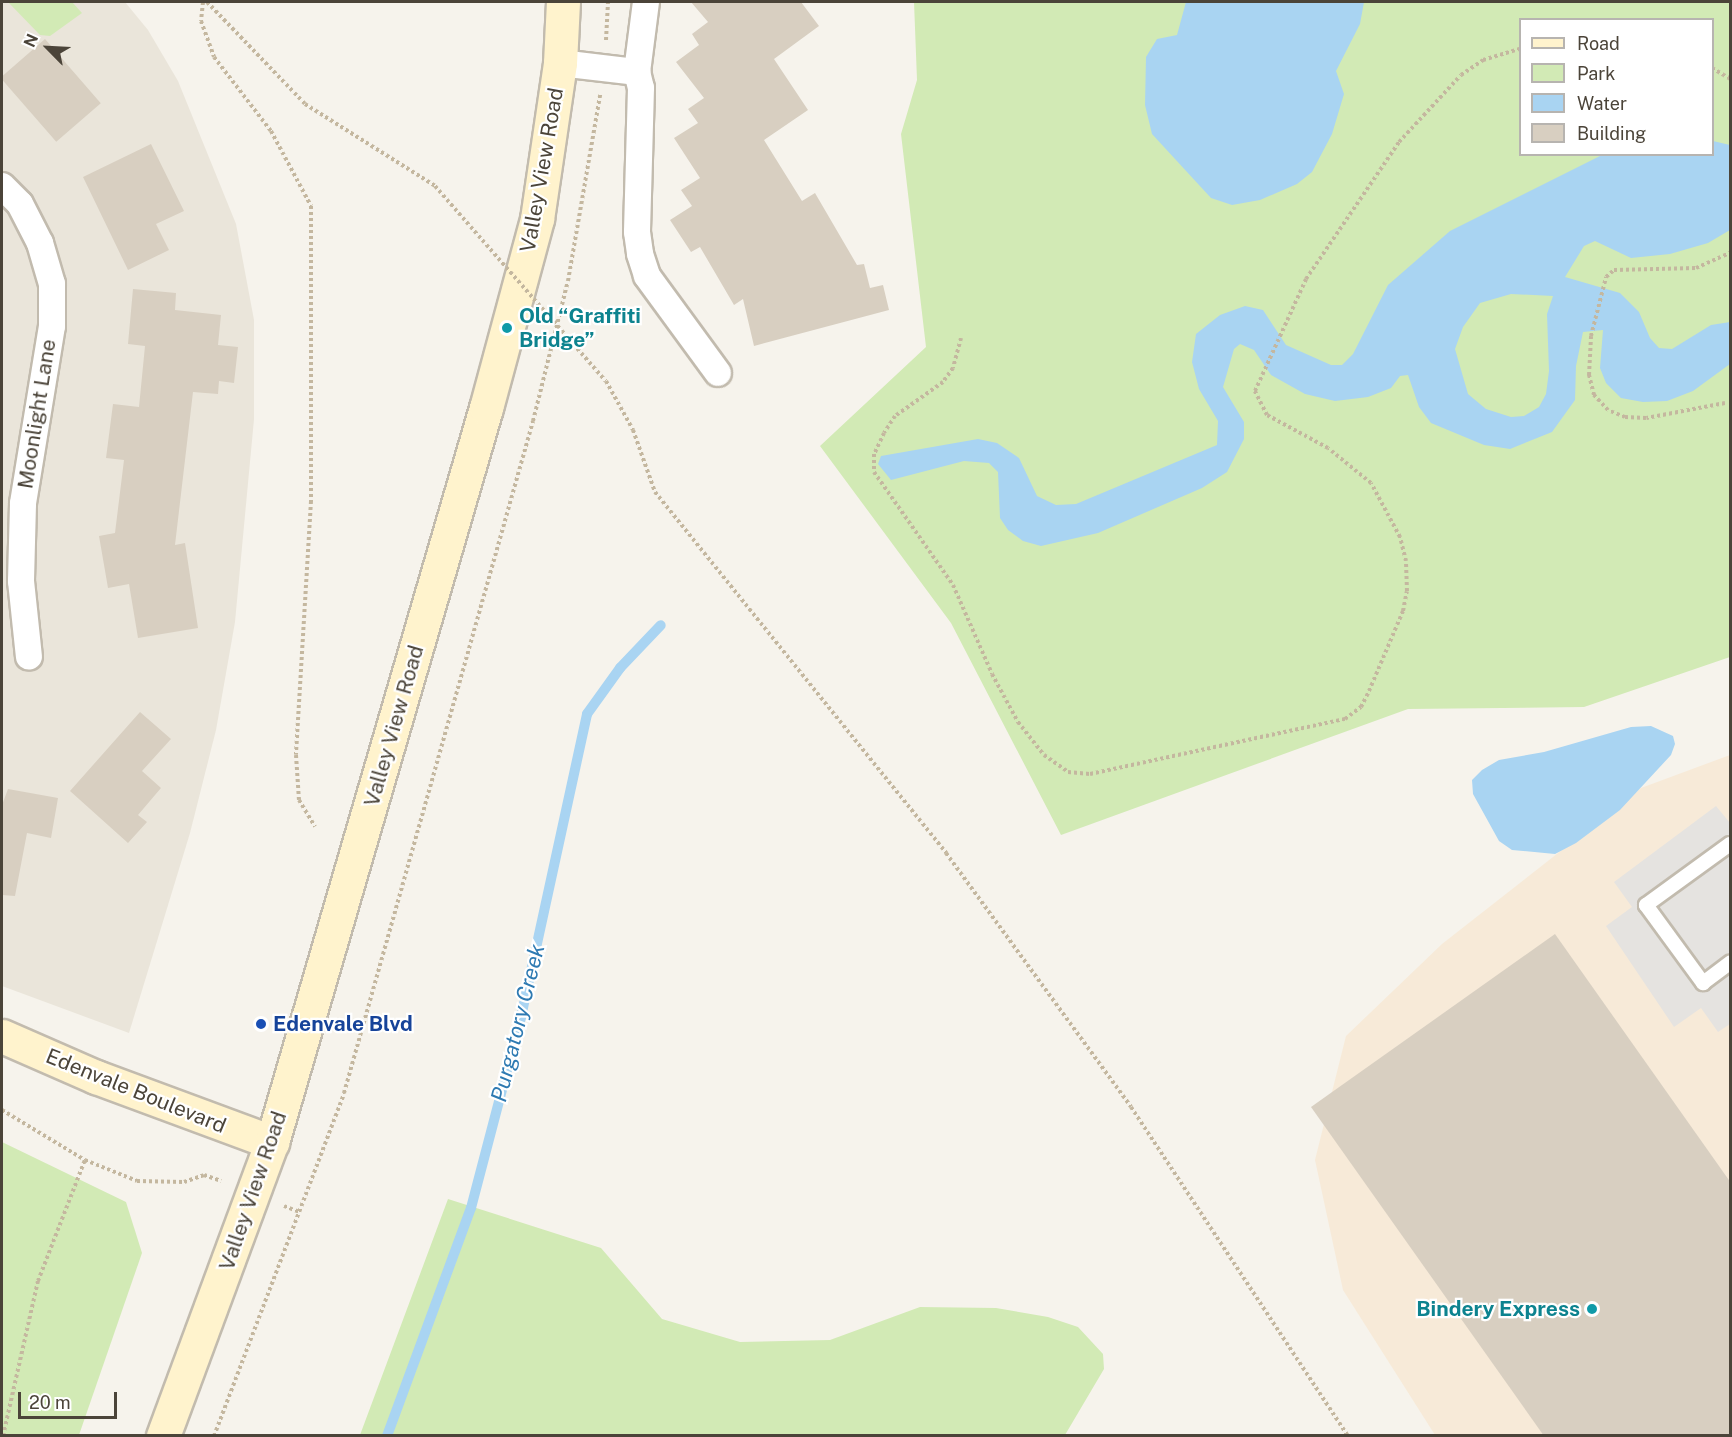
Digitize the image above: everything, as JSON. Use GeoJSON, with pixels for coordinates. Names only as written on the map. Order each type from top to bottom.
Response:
{"type":"FeatureCollection","features":[{"type":"Feature","properties":{"kind":"main road","name":"Valley View Road"},"geometry":{"type":"LineString","coordinates":[[163,1436],[272,1142],[392,735],[537,219],[560,63],[563,2]]}},
{"type":"Feature","properties":{"kind":"main road","name":"Edenvale Boulevard"},"geometry":{"type":"LineString","coordinates":[[2,1035],[96,1077],[272,1142]]}},
{"type":"Feature","properties":{"kind":"street"},"geometry":{"type":"LineString","coordinates":[[646,2],[637,72],[641,88],[637,232],[640,254],[647,276],[718,373]]}},
{"type":"Feature","properties":{"kind":"street"},"geometry":{"type":"LineString","coordinates":[[560,63],[637,72]]}},
{"type":"Feature","properties":{"kind":"street","name":"Moonlight Lane"},"geometry":{"type":"LineString","coordinates":[[2,186],[20,204],[40,243],[52,284],[52,327],[23,504],[21,581],[29,657]]}},
{"type":"Feature","properties":{"kind":"lane"},"geometry":{"type":"LineString","coordinates":[[1731,844],[1646,905],[1702,983],[1731,963]]}},
{"type":"Feature","properties":{"kind":"path"},"geometry":{"type":"LineString","coordinates":[[203,2],[201,21],[214,57],[271,131],[311,206],[311,501],[296,755],[299,800],[315,827]]}},
{"type":"Feature","properties":{"kind":"path"},"geometry":{"type":"LineString","coordinates":[[207,2],[305,104],[435,186],[606,381],[633,430],[655,492],[946,853],[1131,1107],[1348,1436]]}},
{"type":"Feature","properties":{"kind":"path"},"geometry":{"type":"LineString","coordinates":[[214,1436],[273,1287],[350,1071],[568,281],[603,68],[608,2]]}},
{"type":"Feature","properties":{"kind":"path"},"geometry":{"type":"LineString","coordinates":[[961,338],[952,368],[942,382],[895,416],[874,454],[874,472],[953,585],[992,674],[1018,722],[1044,755],[1068,772],[1090,774],[1326,726],[1345,719],[1361,706],[1369,691],[1407,591],[1406,561],[1400,537],[1371,483],[1351,463],[1267,415],[1255,391],[1279,332],[1306,279],[1407,133],[1461,75],[1483,60],[1519,50]]}},
{"type":"Feature","properties":{"kind":"path"},"geometry":{"type":"LineString","coordinates":[[1714,69],[1731,79]]}},
{"type":"Feature","properties":{"kind":"path"},"geometry":{"type":"LineString","coordinates":[[1725,403],[1646,418],[1625,417],[1608,410],[1594,395],[1589,375],[1591,336],[1601,284],[1614,270],[1696,268],[1731,253]]}},
{"type":"Feature","properties":{"kind":"path"},"geometry":{"type":"LineString","coordinates":[[2,1110],[85,1160],[136,1180],[184,1182],[204,1175]]}},
{"type":"Feature","properties":{"kind":"path"},"geometry":{"type":"LineString","coordinates":[[3,1436],[38,1281],[85,1160]]}},
{"type":"Feature","properties":{"kind":"shaded area"},"geometry":{"type":"Polygon","coordinates":[[[2,2],[125,2],[148,30],[178,81],[236,224],[254,320],[254,419],[235,622],[216,730],[190,833],[129,1033],[2,986],[2,2]]]}},
{"type":"Feature","properties":{"kind":"shaded area","name":"Bindery Express"},"geometry":{"type":"Polygon","coordinates":[[[1730,755],[1730,1435],[1435,1435],[1343,1290],[1315,1160],[1346,1036],[1442,944],[1641,788],[1730,755]]]}},
{"type":"Feature","properties":{"kind":"shaded area"},"geometry":{"type":"Polygon","coordinates":[[[1716,806],[1730,823],[1730,1024],[1718,1032],[1701,1008],[1674,1027],[1606,926],[1632,907],[1614,882],[1716,806]]]}},
{"type":"Feature","properties":{"kind":"green space"},"geometry":{"type":"Polygon","coordinates":[[[8,2],[72,2],[82,13],[50,36],[40,35],[8,2]]]}},
{"type":"Feature","properties":{"kind":"green space"},"geometry":{"type":"Polygon","coordinates":[[[914,2],[1730,2],[1730,657],[1584,707],[1408,709],[1061,835],[951,623],[820,446],[926,347],[901,134],[917,80],[914,2]]]}},
{"type":"Feature","properties":{"kind":"green space"},"geometry":{"type":"Polygon","coordinates":[[[2,1142],[126,1202],[142,1253],[79,1435],[2,1435],[2,1142]]]}},
{"type":"Feature","properties":{"kind":"green space"},"geometry":{"type":"Polygon","coordinates":[[[448,1199],[601,1248],[662,1319],[740,1342],[830,1340],[920,1307],[996,1308],[1048,1317],[1078,1327],[1103,1354],[1104,1369],[1065,1435],[360,1435],[448,1199]]]}},
{"type":"Feature","properties":{"kind":"water"},"geometry":{"type":"Polygon","coordinates":[[[1186,2],[1364,2],[1360,24],[1336,71],[1344,94],[1332,134],[1312,172],[1297,184],[1260,200],[1232,205],[1211,198],[1152,134],[1145,105],[1146,57],[1157,39],[1177,35],[1186,2]]]}},
{"type":"Feature","properties":{"kind":"water"},"geometry":{"type":"Polygon","coordinates":[[[1714,141],[1730,145],[1730,230],[1708,243],[1670,254],[1631,258],[1595,241],[1584,246],[1565,277],[1620,293],[1639,312],[1650,338],[1659,348],[1672,349],[1711,325],[1730,322],[1730,364],[1693,391],[1667,401],[1643,402],[1621,398],[1606,383],[1600,368],[1603,330],[1583,332],[1576,366],[1575,400],[1552,432],[1510,449],[1484,445],[1431,423],[1419,407],[1408,375],[1400,376],[1391,388],[1368,397],[1335,401],[1305,394],[1271,375],[1254,350],[1240,344],[1234,349],[1223,387],[1244,422],[1244,439],[1227,472],[1202,488],[1098,533],[1041,546],[1023,541],[1008,530],[1000,518],[998,472],[989,463],[964,461],[891,480],[878,464],[881,456],[978,439],[997,443],[1019,458],[1037,496],[1056,505],[1076,504],[1217,445],[1218,421],[1199,389],[1192,362],[1196,334],[1220,315],[1245,306],[1263,310],[1286,345],[1331,365],[1342,365],[1353,354],[1388,285],[1450,231],[1600,156],[1714,156],[1714,141]],[[1511,294],[1480,303],[1463,327],[1455,349],[1468,394],[1486,409],[1511,417],[1524,416],[1539,407],[1546,394],[1549,371],[1547,314],[1553,296],[1511,294]]]}},
{"type":"Feature","properties":{"kind":"water"},"geometry":{"type":"Polygon","coordinates":[[[1651,726],[1673,736],[1675,744],[1671,755],[1620,810],[1576,843],[1555,854],[1512,850],[1499,841],[1473,794],[1472,780],[1482,770],[1499,760],[1544,752],[1631,727],[1651,726]]]}},
{"type":"Feature","properties":{"kind":"building"},"geometry":{"type":"Polygon","coordinates":[[[691,2],[801,2],[819,26],[774,59],[808,110],[764,140],[802,201],[815,193],[857,265],[864,264],[870,288],[883,285],[889,310],[754,346],[743,299],[734,305],[700,247],[691,252],[670,220],[692,206],[681,190],[700,178],[674,138],[698,123],[688,109],[704,98],[676,62],[699,45],[692,34],[708,22],[691,2]]]}},
{"type":"Feature","properties":{"kind":"building"},"geometry":{"type":"Polygon","coordinates":[[[45,39],[101,103],[56,142],[2,79],[2,76],[45,39]]]}},
{"type":"Feature","properties":{"kind":"building"},"geometry":{"type":"Polygon","coordinates":[[[151,144],[184,211],[156,224],[169,250],[128,270],[83,177],[151,144]]]}},
{"type":"Feature","properties":{"kind":"building"},"geometry":{"type":"Polygon","coordinates":[[[133,289],[176,293],[175,310],[221,315],[218,345],[238,347],[234,383],[219,381],[218,394],[193,392],[175,545],[185,543],[198,628],[138,638],[129,584],[108,588],[99,536],[115,533],[124,460],[106,458],[113,404],[139,407],[145,346],[128,344],[133,289]]]}},
{"type":"Feature","properties":{"kind":"building"},"geometry":{"type":"Polygon","coordinates":[[[140,712],[171,739],[142,771],[161,788],[138,815],[147,822],[128,843],[70,791],[140,712]]]}},
{"type":"Feature","properties":{"kind":"building"},"geometry":{"type":"Polygon","coordinates":[[[8,789],[58,798],[51,838],[27,833],[15,896],[2,895],[2,805],[8,789]]]}},
{"type":"Feature","properties":{"kind":"building","name":"Bindery Express"},"geometry":{"type":"Polygon","coordinates":[[[1555,934],[1731,1183],[1731,1436],[1544,1436],[1311,1107],[1555,934]]]}},
{"type":"Feature","properties":{"kind":"waterway","name":"Purgatory Creek"},"geometry":{"type":"LineString","coordinates":[[387,1436],[471,1208],[521,1017],[587,714],[620,668],[661,625]]}},
{"type":"Feature","properties":{"kind":"place","name":"Old “Graffiti Bridge”"},"geometry":{"type":"Point","coordinates":[507,328]}},
{"type":"Feature","properties":{"kind":"place","name":"Edenvale Blvd"},"geometry":{"type":"Point","coordinates":[261,1024]}},
{"type":"Feature","properties":{"kind":"place","name":"Bindery Express"},"geometry":{"type":"Point","coordinates":[1592,1309]}}]}
